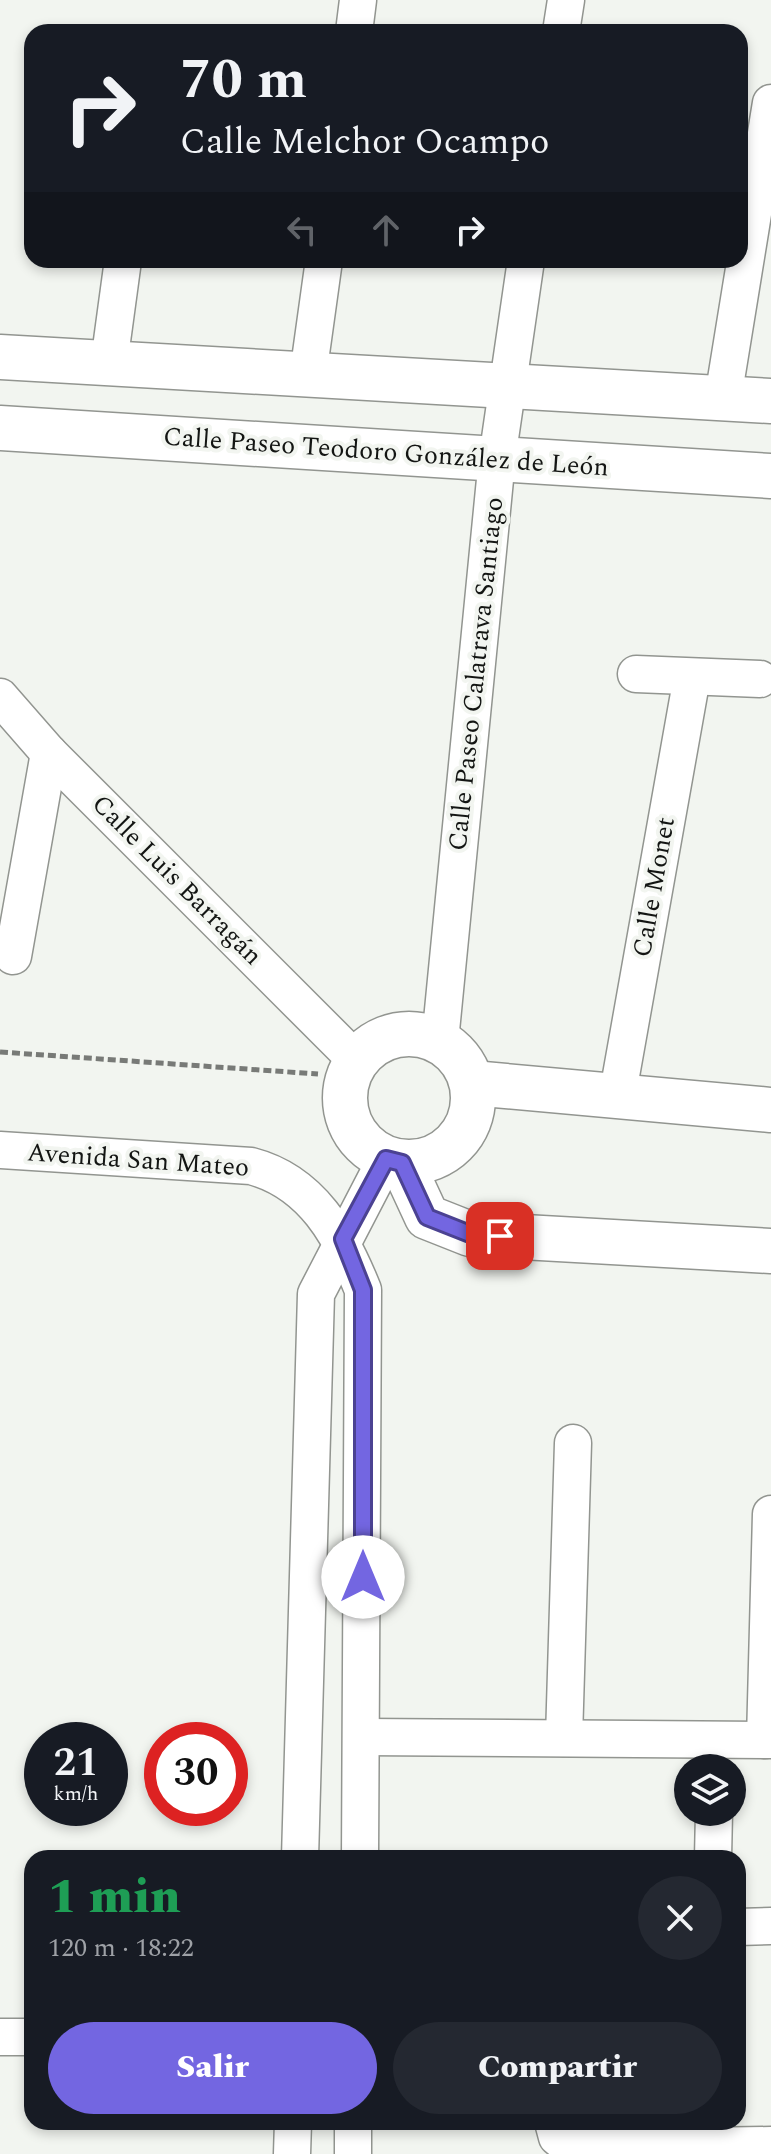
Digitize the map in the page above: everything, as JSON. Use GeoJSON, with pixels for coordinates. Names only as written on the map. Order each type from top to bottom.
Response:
{"type":"FeatureCollection","features":[{"type":"Feature","properties":{"kind":"main road"},"geometry":{"type":"LineString","coordinates":[[0,357],[771,401]]}},
{"type":"Feature","properties":{"kind":"main road","name":"Calle Paseo Teodoro González de León"},"geometry":{"type":"LineString","coordinates":[[0,428],[771,476]]}},
{"type":"Feature","properties":{"kind":"main road"},"geometry":{"type":"LineString","coordinates":[[394,1161],[433,1159],[458,1142],[472,1114],[472,1083],[460,1059],[440,1041],[410,1034],[380,1040],[353,1068],[346,1109],[359,1139],[394,1161],[427,1217],[470,1234],[771,1251]]}},
{"type":"Feature","properties":{"kind":"main road"},"geometry":{"type":"LineString","coordinates":[[472,1083],[771,1110]]}},
{"type":"Feature","properties":{"kind":"street"},"geometry":{"type":"LineString","coordinates":[[355,24],[358,0]]}},
{"type":"Feature","properties":{"kind":"street"},"geometry":{"type":"LineString","coordinates":[[562,24],[566,0]]}},
{"type":"Feature","properties":{"kind":"street"},"geometry":{"type":"LineString","coordinates":[[748,244],[771,103]]}},
{"type":"Feature","properties":{"kind":"street"},"geometry":{"type":"LineString","coordinates":[[109,363],[122,268]]}},
{"type":"Feature","properties":{"kind":"street"},"geometry":{"type":"LineString","coordinates":[[308,375],[323,268]]}},
{"type":"Feature","properties":{"kind":"street","name":"Calle Paseo Calatrava Santiago"},"geometry":{"type":"LineString","coordinates":[[440,1041],[497,459],[525,268]]}},
{"type":"Feature","properties":{"kind":"street"},"geometry":{"type":"LineString","coordinates":[[723,398],[744,268]]}},
{"type":"Feature","properties":{"kind":"street"},"geometry":{"type":"LineString","coordinates":[[636,674],[760,679]]}},
{"type":"Feature","properties":{"kind":"street","name":"Calle Monet"},"geometry":{"type":"LineString","coordinates":[[617,1098],[692,677]]}},
{"type":"Feature","properties":{"kind":"street","name":"Calle Luis Barragán"},"geometry":{"type":"LineString","coordinates":[[0,697],[49,753],[353,1068]]}},
{"type":"Feature","properties":{"kind":"street"},"geometry":{"type":"LineString","coordinates":[[13,956],[49,753]]}},
{"type":"Feature","properties":{"kind":"street","name":"Avenida San Mateo"},"geometry":{"type":"LineString","coordinates":[[0,1150],[251,1166],[277,1173],[296,1186],[343,1239]]}},
{"type":"Feature","properties":{"kind":"street"},"geometry":{"type":"LineString","coordinates":[[300,1850],[316,1294],[343,1239],[394,1161]]}},
{"type":"Feature","properties":{"kind":"street"},"geometry":{"type":"LineString","coordinates":[[343,1239],[363,1290],[360,1850]]}},
{"type":"Feature","properties":{"kind":"street"},"geometry":{"type":"LineString","coordinates":[[564,1738],[573,1443]]}},
{"type":"Feature","properties":{"kind":"street"},"geometry":{"type":"LineString","coordinates":[[363,1737],[564,1738],[714,1754],[768,1740],[771,1514]]}},
{"type":"Feature","properties":{"kind":"street"},"geometry":{"type":"LineString","coordinates":[[713,1850],[714,1826]]}},
{"type":"Feature","properties":{"kind":"street"},"geometry":{"type":"LineString","coordinates":[[746,1927],[771,1926]]}},
{"type":"Feature","properties":{"kind":"street"},"geometry":{"type":"LineString","coordinates":[[0,2037],[24,2037]]}},
{"type":"Feature","properties":{"kind":"street"},"geometry":{"type":"LineString","coordinates":[[292,2154],[293,2130]]}},
{"type":"Feature","properties":{"kind":"street"},"geometry":{"type":"LineString","coordinates":[[353,2130],[353,2154]]}},
{"type":"Feature","properties":{"kind":"street"},"geometry":{"type":"LineString","coordinates":[[556,2130],[570,2148],[710,2133],[771,2145]]}},
{"type":"Feature","properties":{"kind":"path"},"geometry":{"type":"LineString","coordinates":[[0,1052],[353,1068]]}},
{"type":"Feature","properties":{"kind":"route"},"geometry":{"type":"LineString","coordinates":[[363,1577],[363,1290],[343,1239],[386,1159],[402,1163],[418,1204],[427,1217],[443,1227],[470,1234],[500,1236]]}}]}
